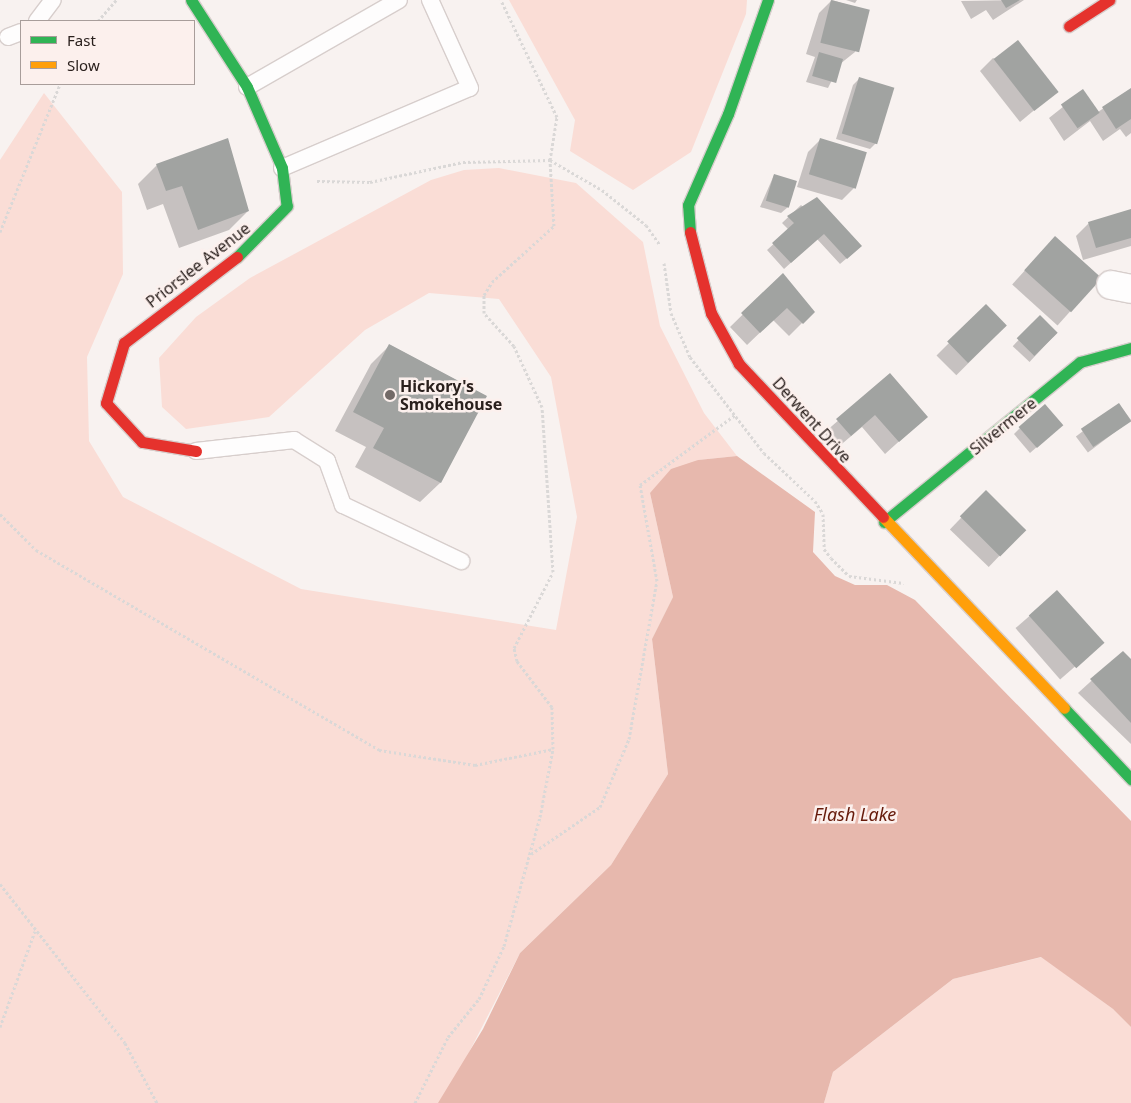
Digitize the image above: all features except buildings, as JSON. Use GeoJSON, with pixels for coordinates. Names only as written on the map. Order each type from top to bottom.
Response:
{"type":"FeatureCollection","features":[{"type":"Feature","properties":{"kind":"street","name":"Priorslee Avenue"},"geometry":{"type":"LineString","coordinates":[[191,0],[246,87],[283,172],[287,206],[255,243],[124,343],[106,404],[142,442],[196,450]]}},
{"type":"Feature","properties":{"kind":"street","name":"Derwent Drive"},"geometry":{"type":"LineString","coordinates":[[768,0],[728,114],[688,205],[692,246],[711,313],[739,364],[884,522],[1131,779]]}},
{"type":"Feature","properties":{"kind":"street"},"geometry":{"type":"LineString","coordinates":[[1069,26],[1109,0]]}},
{"type":"Feature","properties":{"kind":"street","name":"Silvermere"},"geometry":{"type":"LineString","coordinates":[[884,522],[1080,362],[1131,348]]}},
{"type":"Feature","properties":{"kind":"lane"},"geometry":{"type":"LineString","coordinates":[[38,20],[53,0]]}},
{"type":"Feature","properties":{"kind":"lane"},"geometry":{"type":"LineString","coordinates":[[246,87],[400,0]]}},
{"type":"Feature","properties":{"kind":"lane"},"geometry":{"type":"LineString","coordinates":[[283,172],[470,88],[430,0]]}},
{"type":"Feature","properties":{"kind":"lane"},"geometry":{"type":"LineString","coordinates":[[196,450],[294,440],[327,461],[343,505],[461,561]]}},
{"type":"Feature","properties":{"kind":"path"},"geometry":{"type":"LineString","coordinates":[[99,20],[116,0]]}},
{"type":"Feature","properties":{"kind":"path"},"geometry":{"type":"LineString","coordinates":[[283,172],[370,182],[462,162],[550,160],[557,116],[501,0]]}},
{"type":"Feature","properties":{"kind":"path"},"geometry":{"type":"LineString","coordinates":[[0,232],[60,85]]}},
{"type":"Feature","properties":{"kind":"path"},"geometry":{"type":"LineString","coordinates":[[415,1103],[448,1037],[479,999],[504,946],[531,854],[553,749],[552,707],[517,661],[514,648],[553,572],[542,406],[514,346],[484,313],[484,295],[492,282],[554,226],[556,212],[549,172]]}},
{"type":"Feature","properties":{"kind":"path"},"geometry":{"type":"LineString","coordinates":[[531,854],[600,807],[629,739],[657,581],[640,485],[735,415]]}},
{"type":"Feature","properties":{"kind":"path"},"geometry":{"type":"LineString","coordinates":[[0,514],[36,550],[379,750],[476,765],[553,749]]}},
{"type":"Feature","properties":{"kind":"path"},"geometry":{"type":"LineString","coordinates":[[0,884],[35,931],[125,1043],[157,1103]]}},
{"type":"Feature","properties":{"kind":"path"},"geometry":{"type":"LineString","coordinates":[[0,1027],[35,931]]}},
{"type":"Feature","properties":{"kind":"shaded area"},"geometry":{"type":"Polygon","coordinates":[[[509,0],[747,0],[746,14],[691,152],[633,190],[570,151],[575,120],[509,0]]]}},
{"type":"Feature","properties":{"kind":"shaded area"},"geometry":{"type":"Polygon","coordinates":[[[44,93],[122,192],[123,274],[87,357],[89,441],[123,497],[301,589],[556,630],[577,517],[551,377],[499,299],[429,293],[365,330],[269,417],[186,429],[162,407],[159,358],[196,317],[250,278],[431,180],[464,170],[499,168],[576,183],[643,242],[660,326],[704,413],[737,456],[698,460],[650,493],[673,597],[652,639],[668,774],[611,865],[520,953],[443,1103],[0,1103],[0,160],[44,93]]]}},
{"type":"Feature","properties":{"kind":"shaded area"},"geometry":{"type":"Polygon","coordinates":[[[1042,957],[1113,1009],[1131,1027],[1131,1103],[824,1103],[833,1072],[953,979],[1042,957]]]}},
{"type":"Feature","properties":{"kind":"water","name":"Flash Lake"},"geometry":{"type":"Polygon","coordinates":[[[737,456],[815,512],[813,552],[835,576],[855,585],[887,585],[915,600],[1131,821],[1131,1027],[1113,1009],[1041,957],[953,979],[833,1072],[824,1103],[438,1103],[483,1029],[520,953],[611,865],[668,774],[652,639],[673,597],[650,493],[671,469],[698,460],[737,456]]]}},
{"type":"Feature","properties":{"kind":"traffic: fast"},"geometry":{"type":"LineString","coordinates":[[191,0],[247,87],[282,168],[287,206],[237,257]]}},
{"type":"Feature","properties":{"kind":"traffic: fast"},"geometry":{"type":"LineString","coordinates":[[690,232],[688,205],[728,114],[768,0]]}},
{"type":"Feature","properties":{"kind":"traffic: fast"},"geometry":{"type":"LineString","coordinates":[[884,522],[1080,362],[1131,348]]}},
{"type":"Feature","properties":{"kind":"traffic: fast"},"geometry":{"type":"LineString","coordinates":[[1064,708],[1131,779]]}},
{"type":"Feature","properties":{"kind":"traffic: slow"},"geometry":{"type":"LineString","coordinates":[[883,517],[1064,708]]}},
{"type":"Feature","properties":{"kind":"traffic: jam"},"geometry":{"type":"LineString","coordinates":[[1069,26],[1109,0]]}},
{"type":"Feature","properties":{"kind":"traffic: jam"},"geometry":{"type":"LineString","coordinates":[[690,232],[711,313],[739,364],[883,517]]}},
{"type":"Feature","properties":{"kind":"traffic: jam"},"geometry":{"type":"LineString","coordinates":[[196,451],[142,442],[106,403],[124,343],[237,257]]}},
{"type":"Feature","properties":{"kind":"place","name":"Hickory's Smokehouse"},"geometry":{"type":"Point","coordinates":[390,395]}}]}
